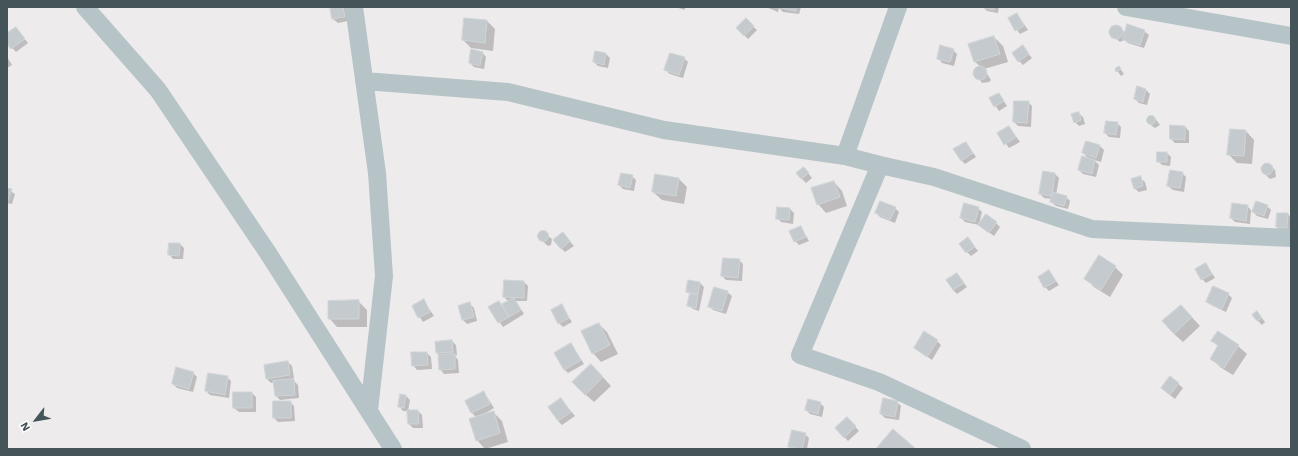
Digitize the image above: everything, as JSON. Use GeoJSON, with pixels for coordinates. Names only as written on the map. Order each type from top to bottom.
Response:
{"type":"FeatureCollection","features":[{"type":"Feature","properties":{"kind":"street"},"geometry":{"type":"LineString","coordinates":[[85,7],[158,90],[268,253],[393,449]]}},
{"type":"Feature","properties":{"kind":"street"},"geometry":{"type":"LineString","coordinates":[[354,7],[377,173],[384,276],[369,410]]}},
{"type":"Feature","properties":{"kind":"street"},"geometry":{"type":"LineString","coordinates":[[845,156],[898,7]]}},
{"type":"Feature","properties":{"kind":"street"},"geometry":{"type":"LineString","coordinates":[[1126,7],[1291,36]]}},
{"type":"Feature","properties":{"kind":"street"},"geometry":{"type":"LineString","coordinates":[[364,81],[508,92],[664,130],[845,156],[934,177],[1092,229],[1291,238]]}},
{"type":"Feature","properties":{"kind":"street"},"geometry":{"type":"LineString","coordinates":[[880,165],[800,355],[879,382],[1022,449]]}},
{"type":"Feature","properties":{"kind":"building"},"geometry":{"type":"Polygon","coordinates":[[[330,7],[343,7],[345,17],[332,19],[330,7]]]}},
{"type":"Feature","properties":{"kind":"building"},"geometry":{"type":"Polygon","coordinates":[[[778,7],[796,7],[796,11],[778,7]]]}},
{"type":"Feature","properties":{"kind":"building"},"geometry":{"type":"Polygon","coordinates":[[[982,7],[994,7],[994,10],[982,7]]]}},
{"type":"Feature","properties":{"kind":"building"},"geometry":{"type":"Polygon","coordinates":[[[1017,13],[1024,26],[1015,31],[1008,18],[1017,13]]]}},
{"type":"Feature","properties":{"kind":"building"},"geometry":{"type":"Polygon","coordinates":[[[464,18],[487,20],[485,43],[462,40],[464,18]]]}},
{"type":"Feature","properties":{"kind":"building"},"geometry":{"type":"Polygon","coordinates":[[[746,18],[754,26],[744,36],[736,28],[746,18]]]}},
{"type":"Feature","properties":{"kind":"building"},"geometry":{"type":"Polygon","coordinates":[[[1127,24],[1145,30],[1140,45],[1123,40],[1127,24]]]}},
{"type":"Feature","properties":{"kind":"building"},"geometry":{"type":"Polygon","coordinates":[[[1116,25],[1121,27],[1123,32],[1121,37],[1116,39],[1111,37],[1109,32],[1111,27],[1116,25]]]}},
{"type":"Feature","properties":{"kind":"building"},"geometry":{"type":"Polygon","coordinates":[[[16,27],[25,39],[11,49],[7,44],[7,33],[16,27]]]}},
{"type":"Feature","properties":{"kind":"building"},"geometry":{"type":"Polygon","coordinates":[[[994,36],[1000,54],[974,62],[968,44],[994,36]]]}},
{"type":"Feature","properties":{"kind":"building"},"geometry":{"type":"Polygon","coordinates":[[[940,45],[954,49],[950,62],[937,59],[940,45]]]}},
{"type":"Feature","properties":{"kind":"building"},"geometry":{"type":"Polygon","coordinates":[[[1023,45],[1029,54],[1018,62],[1012,53],[1023,45]]]}},
{"type":"Feature","properties":{"kind":"building"},"geometry":{"type":"Polygon","coordinates":[[[471,49],[483,52],[480,66],[469,63],[471,49]]]}},
{"type":"Feature","properties":{"kind":"building"},"geometry":{"type":"Polygon","coordinates":[[[595,51],[606,53],[604,65],[593,62],[595,51]]]}},
{"type":"Feature","properties":{"kind":"building"},"geometry":{"type":"Polygon","coordinates":[[[670,53],[685,57],[679,75],[664,70],[670,53]]]}},
{"type":"Feature","properties":{"kind":"building"},"geometry":{"type":"Polygon","coordinates":[[[980,66],[985,68],[987,73],[985,78],[980,80],[975,78],[973,73],[975,68],[980,66]]]}},
{"type":"Feature","properties":{"kind":"building"},"geometry":{"type":"Polygon","coordinates":[[[1119,66],[1121,69],[1116,72],[1115,69],[1119,66]]]}},
{"type":"Feature","properties":{"kind":"building"},"geometry":{"type":"Polygon","coordinates":[[[1137,86],[1146,89],[1143,102],[1134,99],[1137,86]]]}},
{"type":"Feature","properties":{"kind":"building"},"geometry":{"type":"Polygon","coordinates":[[[999,93],[1004,101],[994,107],[989,98],[999,93]]]}},
{"type":"Feature","properties":{"kind":"building"},"geometry":{"type":"Polygon","coordinates":[[[1014,101],[1029,101],[1027,123],[1013,122],[1014,101]]]}},
{"type":"Feature","properties":{"kind":"building"},"geometry":{"type":"Polygon","coordinates":[[[1079,112],[1081,120],[1074,123],[1071,114],[1079,112]]]}},
{"type":"Feature","properties":{"kind":"building"},"geometry":{"type":"Polygon","coordinates":[[[1151,115],[1156,120],[1151,125],[1146,120],[1151,115]]]}},
{"type":"Feature","properties":{"kind":"building"},"geometry":{"type":"Polygon","coordinates":[[[1106,121],[1118,122],[1116,135],[1104,133],[1106,121]]]}},
{"type":"Feature","properties":{"kind":"building"},"geometry":{"type":"Polygon","coordinates":[[[1170,125],[1185,126],[1185,140],[1170,139],[1170,125]]]}},
{"type":"Feature","properties":{"kind":"building"},"geometry":{"type":"Polygon","coordinates":[[[1009,126],[1016,137],[1004,145],[997,133],[1009,126]]]}},
{"type":"Feature","properties":{"kind":"building"},"geometry":{"type":"Polygon","coordinates":[[[1230,129],[1246,130],[1244,156],[1227,155],[1230,129]]]}},
{"type":"Feature","properties":{"kind":"building"},"geometry":{"type":"Polygon","coordinates":[[[1086,141],[1100,145],[1096,158],[1082,153],[1086,141]]]}},
{"type":"Feature","properties":{"kind":"building"},"geometry":{"type":"Polygon","coordinates":[[[966,142],[973,153],[961,161],[953,149],[966,142]]]}},
{"type":"Feature","properties":{"kind":"building"},"geometry":{"type":"Polygon","coordinates":[[[1157,152],[1167,152],[1167,162],[1157,162],[1157,152]]]}},
{"type":"Feature","properties":{"kind":"building"},"geometry":{"type":"Polygon","coordinates":[[[1082,156],[1095,160],[1092,174],[1078,170],[1082,156]]]}},
{"type":"Feature","properties":{"kind":"building"},"geometry":{"type":"Polygon","coordinates":[[[1265,163],[1269,163],[1273,169],[1269,175],[1265,175],[1261,171],[1261,167],[1265,163]]]}},
{"type":"Feature","properties":{"kind":"building"},"geometry":{"type":"Polygon","coordinates":[[[804,167],[809,173],[801,179],[796,173],[804,167]]]}},
{"type":"Feature","properties":{"kind":"building"},"geometry":{"type":"Polygon","coordinates":[[[1170,170],[1183,172],[1180,188],[1167,186],[1170,170]]]}},
{"type":"Feature","properties":{"kind":"building"},"geometry":{"type":"Polygon","coordinates":[[[1043,171],[1055,173],[1052,196],[1039,194],[1043,171]]]}},
{"type":"Feature","properties":{"kind":"building"},"geometry":{"type":"Polygon","coordinates":[[[621,173],[633,175],[630,188],[618,185],[621,173]]]}},
{"type":"Feature","properties":{"kind":"building"},"geometry":{"type":"Polygon","coordinates":[[[655,174],[679,178],[676,196],[652,192],[655,174]]]}},
{"type":"Feature","properties":{"kind":"building"},"geometry":{"type":"Polygon","coordinates":[[[1141,176],[1143,186],[1134,189],[1131,179],[1141,176]]]}},
{"type":"Feature","properties":{"kind":"building"},"geometry":{"type":"Polygon","coordinates":[[[834,181],[840,197],[817,205],[811,188],[834,181]]]}},
{"type":"Feature","properties":{"kind":"building"},"geometry":{"type":"Polygon","coordinates":[[[7,188],[12,189],[8,201],[7,201],[7,188]]]}},
{"type":"Feature","properties":{"kind":"building"},"geometry":{"type":"Polygon","coordinates":[[[1053,192],[1067,196],[1064,206],[1050,202],[1053,192]]]}},
{"type":"Feature","properties":{"kind":"building"},"geometry":{"type":"Polygon","coordinates":[[[880,201],[896,207],[890,220],[875,213],[880,201]]]}},
{"type":"Feature","properties":{"kind":"building"},"geometry":{"type":"Polygon","coordinates":[[[1256,201],[1268,205],[1264,216],[1252,212],[1256,201]]]}},
{"type":"Feature","properties":{"kind":"building"},"geometry":{"type":"Polygon","coordinates":[[[964,203],[979,207],[975,222],[960,218],[964,203]]]}},
{"type":"Feature","properties":{"kind":"building"},"geometry":{"type":"Polygon","coordinates":[[[1232,203],[1248,205],[1246,221],[1230,218],[1232,203]]]}},
{"type":"Feature","properties":{"kind":"building"},"geometry":{"type":"Polygon","coordinates":[[[777,207],[790,208],[789,220],[776,219],[777,207]]]}},
{"type":"Feature","properties":{"kind":"building"},"geometry":{"type":"Polygon","coordinates":[[[1277,213],[1288,213],[1287,228],[1276,227],[1277,213]]]}},
{"type":"Feature","properties":{"kind":"building"},"geometry":{"type":"Polygon","coordinates":[[[986,214],[997,222],[989,233],[978,225],[986,214]]]}},
{"type":"Feature","properties":{"kind":"building"},"geometry":{"type":"Polygon","coordinates":[[[801,226],[806,237],[794,242],[789,231],[801,226]]]}},
{"type":"Feature","properties":{"kind":"building"},"geometry":{"type":"Polygon","coordinates":[[[543,230],[547,232],[549,236],[547,240],[543,242],[539,240],[537,236],[539,232],[543,230]]]}},
{"type":"Feature","properties":{"kind":"building"},"geometry":{"type":"Polygon","coordinates":[[[563,232],[570,241],[561,249],[553,240],[563,232]]]}},
{"type":"Feature","properties":{"kind":"building"},"geometry":{"type":"Polygon","coordinates":[[[968,237],[975,247],[966,253],[959,244],[968,237]]]}},
{"type":"Feature","properties":{"kind":"building"},"geometry":{"type":"Polygon","coordinates":[[[169,243],[180,243],[179,256],[168,255],[169,243]]]}},
{"type":"Feature","properties":{"kind":"building"},"geometry":{"type":"Polygon","coordinates":[[[1099,255],[1116,266],[1101,290],[1084,279],[1099,255]]]}},
{"type":"Feature","properties":{"kind":"building"},"geometry":{"type":"Polygon","coordinates":[[[723,258],[740,259],[738,278],[721,276],[723,258]]]}},
{"type":"Feature","properties":{"kind":"building"},"geometry":{"type":"Polygon","coordinates":[[[1206,263],[1212,274],[1201,280],[1195,269],[1206,263]]]}},
{"type":"Feature","properties":{"kind":"building"},"geometry":{"type":"Polygon","coordinates":[[[1049,270],[1056,281],[1044,288],[1038,277],[1049,270]]]}},
{"type":"Feature","properties":{"kind":"building"},"geometry":{"type":"Polygon","coordinates":[[[957,273],[964,283],[953,290],[946,280],[957,273]]]}},
{"type":"Feature","properties":{"kind":"building"},"geometry":{"type":"Polygon","coordinates":[[[504,280],[524,281],[524,298],[503,297],[504,280]]]}},
{"type":"Feature","properties":{"kind":"building"},"geometry":{"type":"Polygon","coordinates":[[[688,280],[700,282],[698,294],[686,292],[688,280]]]}},
{"type":"Feature","properties":{"kind":"building"},"geometry":{"type":"Polygon","coordinates":[[[1213,286],[1229,293],[1222,309],[1206,302],[1213,286]]]}},
{"type":"Feature","properties":{"kind":"building"},"geometry":{"type":"Polygon","coordinates":[[[714,287],[728,291],[722,311],[708,307],[714,287]]]}},
{"type":"Feature","properties":{"kind":"building"},"geometry":{"type":"Polygon","coordinates":[[[690,293],[698,295],[696,308],[687,306],[690,293]]]}},
{"type":"Feature","properties":{"kind":"building"},"geometry":{"type":"Polygon","coordinates":[[[514,298],[521,310],[509,317],[502,304],[514,298]]]}},
{"type":"Feature","properties":{"kind":"building"},"geometry":{"type":"Polygon","coordinates":[[[424,299],[430,312],[418,318],[412,306],[424,299]]]}},
{"type":"Feature","properties":{"kind":"building"},"geometry":{"type":"Polygon","coordinates":[[[359,300],[359,319],[328,319],[328,301],[359,300]]]}},
{"type":"Feature","properties":{"kind":"building"},"geometry":{"type":"Polygon","coordinates":[[[499,301],[509,317],[498,323],[488,307],[499,301]]]}},
{"type":"Feature","properties":{"kind":"building"},"geometry":{"type":"Polygon","coordinates":[[[470,302],[474,317],[462,320],[458,306],[470,302]]]}},
{"type":"Feature","properties":{"kind":"building"},"geometry":{"type":"Polygon","coordinates":[[[562,304],[569,318],[558,324],[551,310],[562,304]]]}},
{"type":"Feature","properties":{"kind":"building"},"geometry":{"type":"Polygon","coordinates":[[[1181,305],[1192,317],[1174,334],[1162,321],[1181,305]]]}},
{"type":"Feature","properties":{"kind":"building"},"geometry":{"type":"Polygon","coordinates":[[[1257,311],[1262,318],[1257,321],[1252,315],[1257,311]]]}},
{"type":"Feature","properties":{"kind":"building"},"geometry":{"type":"Polygon","coordinates":[[[599,323],[610,345],[592,354],[581,331],[599,323]]]}},
{"type":"Feature","properties":{"kind":"building"},"geometry":{"type":"Polygon","coordinates":[[[924,331],[938,340],[927,357],[914,348],[924,331]]]}},
{"type":"Feature","properties":{"kind":"building"},"geometry":{"type":"Polygon","coordinates":[[[1218,331],[1239,345],[1224,368],[1210,359],[1218,345],[1211,341],[1218,331]]]}},
{"type":"Feature","properties":{"kind":"building"},"geometry":{"type":"Polygon","coordinates":[[[452,340],[453,352],[436,353],[435,342],[452,340]]]}},
{"type":"Feature","properties":{"kind":"building"},"geometry":{"type":"Polygon","coordinates":[[[571,343],[581,360],[564,370],[554,353],[571,343]]]}},
{"type":"Feature","properties":{"kind":"building"},"geometry":{"type":"Polygon","coordinates":[[[411,352],[427,352],[428,365],[412,366],[411,352]]]}},
{"type":"Feature","properties":{"kind":"building"},"geometry":{"type":"Polygon","coordinates":[[[455,354],[455,369],[439,370],[438,355],[455,354]]]}},
{"type":"Feature","properties":{"kind":"building"},"geometry":{"type":"Polygon","coordinates":[[[288,361],[290,375],[266,379],[264,365],[288,361]]]}},
{"type":"Feature","properties":{"kind":"building"},"geometry":{"type":"Polygon","coordinates":[[[591,364],[603,377],[585,395],[572,382],[591,364]]]}},
{"type":"Feature","properties":{"kind":"building"},"geometry":{"type":"Polygon","coordinates":[[[176,367],[194,372],[189,389],[172,384],[176,367]]]}},
{"type":"Feature","properties":{"kind":"building"},"geometry":{"type":"Polygon","coordinates":[[[208,373],[228,376],[225,395],[205,391],[208,373]]]}},
{"type":"Feature","properties":{"kind":"building"},"geometry":{"type":"Polygon","coordinates":[[[1170,376],[1179,383],[1170,395],[1161,388],[1170,376]]]}},
{"type":"Feature","properties":{"kind":"building"},"geometry":{"type":"Polygon","coordinates":[[[294,379],[295,395],[275,396],[273,381],[294,379]]]}},
{"type":"Feature","properties":{"kind":"building"},"geometry":{"type":"Polygon","coordinates":[[[484,391],[490,404],[471,413],[465,401],[484,391]]]}},
{"type":"Feature","properties":{"kind":"building"},"geometry":{"type":"Polygon","coordinates":[[[233,392],[252,392],[252,408],[233,408],[233,392]]]}},
{"type":"Feature","properties":{"kind":"building"},"geometry":{"type":"Polygon","coordinates":[[[400,394],[406,395],[404,408],[398,407],[400,394]]]}},
{"type":"Feature","properties":{"kind":"building"},"geometry":{"type":"Polygon","coordinates":[[[561,398],[571,412],[558,421],[548,407],[561,398]]]}},
{"type":"Feature","properties":{"kind":"building"},"geometry":{"type":"Polygon","coordinates":[[[883,398],[898,401],[895,417],[880,414],[883,398]]]}},
{"type":"Feature","properties":{"kind":"building"},"geometry":{"type":"Polygon","coordinates":[[[808,399],[821,402],[818,414],[805,410],[808,399]]]}},
{"type":"Feature","properties":{"kind":"building"},"geometry":{"type":"Polygon","coordinates":[[[273,401],[291,401],[291,418],[273,418],[273,401]]]}},
{"type":"Feature","properties":{"kind":"building"},"geometry":{"type":"Polygon","coordinates":[[[407,410],[418,410],[419,424],[408,424],[407,410]]]}},
{"type":"Feature","properties":{"kind":"building"},"geometry":{"type":"Polygon","coordinates":[[[494,411],[500,433],[476,441],[469,419],[494,411]]]}},
{"type":"Feature","properties":{"kind":"building"},"geometry":{"type":"Polygon","coordinates":[[[847,417],[856,426],[844,438],[835,428],[847,417]]]}},
{"type":"Feature","properties":{"kind":"building"},"geometry":{"type":"Polygon","coordinates":[[[893,429],[916,449],[876,449],[893,429]]]}},
{"type":"Feature","properties":{"kind":"building"},"geometry":{"type":"Polygon","coordinates":[[[792,430],[806,433],[802,449],[788,447],[792,430]]]}}]}
